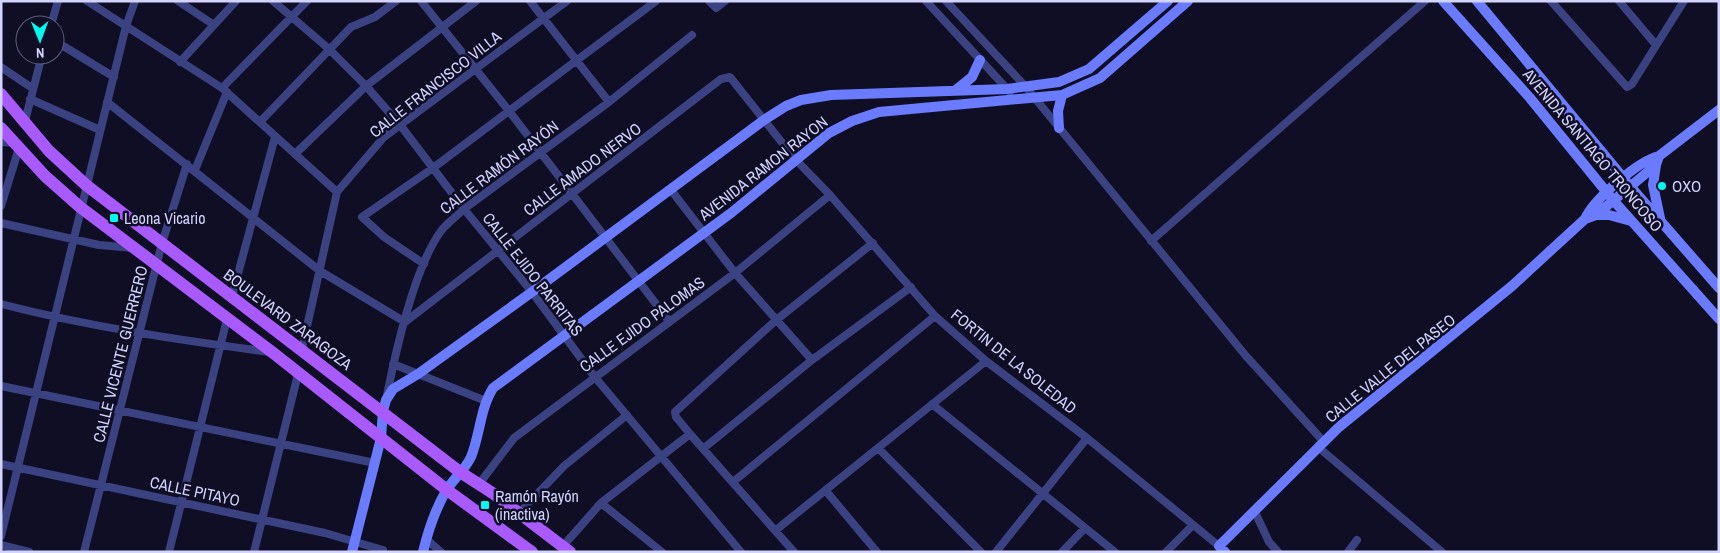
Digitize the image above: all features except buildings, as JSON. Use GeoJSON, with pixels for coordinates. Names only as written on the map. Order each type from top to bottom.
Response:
{"type":"FeatureCollection","features":[{"type":"Feature","properties":{"kind":"main road","name":"AVENIDA RAMON RAYON"},"geometry":{"type":"LineString","coordinates":[[418,374],[764,120],[786,106],[801,100],[831,95],[1007,88],[1059,82],[1089,69],[1168,1]]}},
{"type":"Feature","properties":{"kind":"main road","name":"AVENIDA RAMON RAYON"},"geometry":{"type":"LineString","coordinates":[[423,552],[436,511],[447,490],[471,455],[486,401],[496,385],[704,233],[829,133],[866,115],[879,112],[1062,95],[1100,78],[1188,1]]}},
{"type":"Feature","properties":{"kind":"main road","name":"AVENIDA SANTIAGO TRONCOSO"},"geometry":{"type":"LineString","coordinates":[[1443,1],[1530,98],[1613,194],[1633,221],[1719,319]]}},
{"type":"Feature","properties":{"kind":"main road","name":"AVENIDA SANTIAGO TRONCOSO"},"geometry":{"type":"LineString","coordinates":[[1477,1],[1627,182],[1719,288]]}},
{"type":"Feature","properties":{"kind":"main road"},"geometry":{"type":"LineString","coordinates":[[956,90],[972,78],[980,60]]}},
{"type":"Feature","properties":{"kind":"main road","name":"BOULEVARD ZARAGOZA"},"geometry":{"type":"LineString","coordinates":[[1,94],[49,151],[86,185],[302,349],[384,406],[460,472],[520,512],[567,549]]}},
{"type":"Feature","properties":{"kind":"main road"},"geometry":{"type":"LineString","coordinates":[[1059,128],[1058,111],[1062,95]]}},
{"type":"Feature","properties":{"kind":"main road"},"geometry":{"type":"LineString","coordinates":[[1613,194],[1719,110]]}},
{"type":"Feature","properties":{"kind":"main road"},"geometry":{"type":"LineString","coordinates":[[1,128],[16,146],[62,192],[80,207],[272,352],[447,490],[532,552]]}},
{"type":"Feature","properties":{"kind":"main road"},"geometry":{"type":"LineString","coordinates":[[1658,160],[1653,185],[1661,222]]}},
{"type":"Feature","properties":{"kind":"main road","name":"CALLE VALLE DEL PASEO"},"geometry":{"type":"LineString","coordinates":[[1222,549],[1255,512],[1321,445],[1376,396],[1512,286],[1585,220],[1596,215],[1613,194]]}},
{"type":"Feature","properties":{"kind":"main road","name":"CALLE VALLE DEL PASEO"},"geometry":{"type":"LineString","coordinates":[[1585,220],[1589,210],[1613,194]]}},
{"type":"Feature","properties":{"kind":"main road"},"geometry":{"type":"LineString","coordinates":[[1596,215],[1609,215],[1633,221]]}},
{"type":"Feature","properties":{"kind":"main road"},"geometry":{"type":"LineString","coordinates":[[384,406],[393,389],[418,374]]}},
{"type":"Feature","properties":{"kind":"main road","name":"CALLE RAMÓN RAYÓN"},"geometry":{"type":"LineString","coordinates":[[353,547],[381,438],[384,406]]}},
{"type":"Feature","properties":{"kind":"street"},"geometry":{"type":"LineString","coordinates":[[54,15],[58,1]]}},
{"type":"Feature","properties":{"kind":"street"},"geometry":{"type":"LineString","coordinates":[[87,1],[225,90],[336,192]]}},
{"type":"Feature","properties":{"kind":"street"},"geometry":{"type":"LineString","coordinates":[[1,536],[80,207],[126,26],[135,1]]}},
{"type":"Feature","properties":{"kind":"street"},"geometry":{"type":"LineString","coordinates":[[178,1],[214,25]]}},
{"type":"Feature","properties":{"kind":"street"},"geometry":{"type":"LineString","coordinates":[[180,62],[236,1]]}},
{"type":"Feature","properties":{"kind":"street","name":"CALLE EJIDO PARRITAS"},"geometry":{"type":"LineString","coordinates":[[273,1],[292,15],[329,49],[366,86],[401,126],[464,209],[532,292],[594,376],[740,552]]}},
{"type":"Feature","properties":{"kind":"street"},"geometry":{"type":"LineString","coordinates":[[195,170],[225,90],[292,15],[307,1]]}},
{"type":"Feature","properties":{"kind":"street"},"geometry":{"type":"LineString","coordinates":[[260,122],[350,27],[375,17],[396,1]]}},
{"type":"Feature","properties":{"kind":"street"},"geometry":{"type":"LineString","coordinates":[[421,1],[510,111],[669,321]]}},
{"type":"Feature","properties":{"kind":"street"},"geometry":{"type":"LineString","coordinates":[[295,154],[366,86],[476,1]]}},
{"type":"Feature","properties":{"kind":"street"},"geometry":{"type":"LineString","coordinates":[[530,1],[609,102]]}},
{"type":"Feature","properties":{"kind":"street","name":"CALLE FRANCISCO VILLA"},"geometry":{"type":"LineString","coordinates":[[302,349],[336,192],[384,137],[567,1]]}},
{"type":"Feature","properties":{"kind":"street"},"geometry":{"type":"LineString","coordinates":[[424,264],[384,237],[362,216],[433,168],[656,1]]}},
{"type":"Feature","properties":{"kind":"street"},"geometry":{"type":"LineString","coordinates":[[709,1],[716,8],[725,1]]}},
{"type":"Feature","properties":{"kind":"street"},"geometry":{"type":"LineString","coordinates":[[926,1],[1018,100]]}},
{"type":"Feature","properties":{"kind":"street"},"geometry":{"type":"LineString","coordinates":[[946,1],[1025,86],[1321,445],[1442,552]]}},
{"type":"Feature","properties":{"kind":"street"},"geometry":{"type":"LineString","coordinates":[[1152,241],[1425,1]]}},
{"type":"Feature","properties":{"kind":"street"},"geometry":{"type":"LineString","coordinates":[[1551,1],[1624,86],[1632,84],[1684,1]]}},
{"type":"Feature","properties":{"kind":"street"},"geometry":{"type":"LineString","coordinates":[[1619,1],[1656,44]]}},
{"type":"Feature","properties":{"kind":"street","name":"CALLE RAMÓN RAYÓN"},"geometry":{"type":"LineString","coordinates":[[384,406],[393,364],[424,264],[442,229],[464,209],[609,102],[692,35]]}},
{"type":"Feature","properties":{"kind":"street"},"geometry":{"type":"LineString","coordinates":[[65,47],[114,77]]}},
{"type":"Feature","properties":{"kind":"street"},"geometry":{"type":"LineString","coordinates":[[25,121],[39,65]]}},
{"type":"Feature","properties":{"kind":"street"},"geometry":{"type":"LineString","coordinates":[[1,67],[32,88]]}},
{"type":"Feature","properties":{"kind":"street","name":"FORTIN DE LA SOLEDAD"},"geometry":{"type":"LineString","coordinates":[[730,78],[795,159],[873,243],[935,316],[986,361],[1086,438],[1222,549]]}},
{"type":"Feature","properties":{"kind":"street","name":"CALLE AMADO NERVO"},"geometry":{"type":"LineString","coordinates":[[405,322],[574,194],[721,79],[730,78]]}},
{"type":"Feature","properties":{"kind":"street"},"geometry":{"type":"LineString","coordinates":[[30,99],[100,130]]}},
{"type":"Feature","properties":{"kind":"street"},"geometry":{"type":"LineString","coordinates":[[107,102],[320,270],[405,322]]}},
{"type":"Feature","properties":{"kind":"street"},"geometry":{"type":"LineString","coordinates":[[232,296],[275,137]]}},
{"type":"Feature","properties":{"kind":"street"},"geometry":{"type":"LineString","coordinates":[[1,142],[16,146],[1,206]]}},
{"type":"Feature","properties":{"kind":"street","name":"CALLE VICENTE GUERRERO"},"geometry":{"type":"LineString","coordinates":[[84,552],[162,243],[187,164]]}},
{"type":"Feature","properties":{"kind":"street"},"geometry":{"type":"LineString","coordinates":[[671,190],[735,273],[812,360]]}},
{"type":"Feature","properties":{"kind":"street","name":"CALLE EJIDO PALOMAS"},"geometry":{"type":"LineString","coordinates":[[479,484],[508,444],[594,376],[735,273],[830,195]]}},
{"type":"Feature","properties":{"kind":"street"},"geometry":{"type":"LineString","coordinates":[[1,223],[111,247],[133,248]]}},
{"type":"Feature","properties":{"kind":"street"},"geometry":{"type":"LineString","coordinates":[[794,552],[675,416],[676,410],[776,321],[873,243]]}},
{"type":"Feature","properties":{"kind":"street"},"geometry":{"type":"LineString","coordinates":[[704,448],[812,360],[911,287]]}},
{"type":"Feature","properties":{"kind":"street"},"geometry":{"type":"LineString","coordinates":[[1,304],[54,318],[138,334],[272,352]]}},
{"type":"Feature","properties":{"kind":"street"},"geometry":{"type":"LineString","coordinates":[[734,482],[935,316]]}},
{"type":"Feature","properties":{"kind":"street"},"geometry":{"type":"LineString","coordinates":[[169,552],[227,319]]}},
{"type":"Feature","properties":{"kind":"street"},"geometry":{"type":"LineString","coordinates":[[776,530],[986,361]]}},
{"type":"Feature","properties":{"kind":"street"},"geometry":{"type":"LineString","coordinates":[[393,364],[486,401]]}},
{"type":"Feature","properties":{"kind":"street"},"geometry":{"type":"LineString","coordinates":[[254,552],[298,374]]}},
{"type":"Feature","properties":{"kind":"street"},"geometry":{"type":"LineString","coordinates":[[1,386],[375,463]]}},
{"type":"Feature","properties":{"kind":"street"},"geometry":{"type":"LineString","coordinates":[[932,404],[1043,492],[1114,552]]}},
{"type":"Feature","properties":{"kind":"street"},"geometry":{"type":"LineString","coordinates":[[520,512],[564,466],[626,416]]}},
{"type":"Feature","properties":{"kind":"street"},"geometry":{"type":"LineString","coordinates":[[567,549],[601,503],[690,434]]}},
{"type":"Feature","properties":{"kind":"street"},"geometry":{"type":"LineString","coordinates":[[996,552],[1086,438]]}},
{"type":"Feature","properties":{"kind":"street"},"geometry":{"type":"LineString","coordinates":[[879,449],[981,552]]}},
{"type":"Feature","properties":{"kind":"street","name":"CALLE PITAYO"},"geometry":{"type":"LineString","coordinates":[[1,464],[325,533],[353,547],[383,550]]}},
{"type":"Feature","properties":{"kind":"street"},"geometry":{"type":"LineString","coordinates":[[826,491],[877,552]]}},
{"type":"Feature","properties":{"kind":"street"},"geometry":{"type":"LineString","coordinates":[[601,503],[662,552]]}},
{"type":"Feature","properties":{"kind":"street"},"geometry":{"type":"LineString","coordinates":[[1255,512],[1264,534],[1278,552]]}},
{"type":"Feature","properties":{"kind":"street"},"geometry":{"type":"LineString","coordinates":[[1166,552],[1193,525]]}},
{"type":"Feature","properties":{"kind":"street"},"geometry":{"type":"LineString","coordinates":[[1062,552],[1085,528]]}},
{"type":"Feature","properties":{"kind":"street"},"geometry":{"type":"LineString","coordinates":[[426,540],[441,552]]}},
{"type":"Feature","properties":{"kind":"street"},"geometry":{"type":"LineString","coordinates":[[1348,552],[1357,540]]}},
{"type":"Feature","properties":{"kind":"street"},"geometry":{"type":"LineString","coordinates":[[1,545],[29,552]]}},
{"type":"Feature","properties":{"kind":"place","name":"OXO"},"geometry":{"type":"Point","coordinates":[1662,186]}},
{"type":"Feature","properties":{"kind":"place","name":"Leona Vicario"},"geometry":{"type":"Point","coordinates":[114,218]}},
{"type":"Feature","properties":{"kind":"place","name":"Ramón Rayón (inactiva)"},"geometry":{"type":"Point","coordinates":[485,505]}}]}
